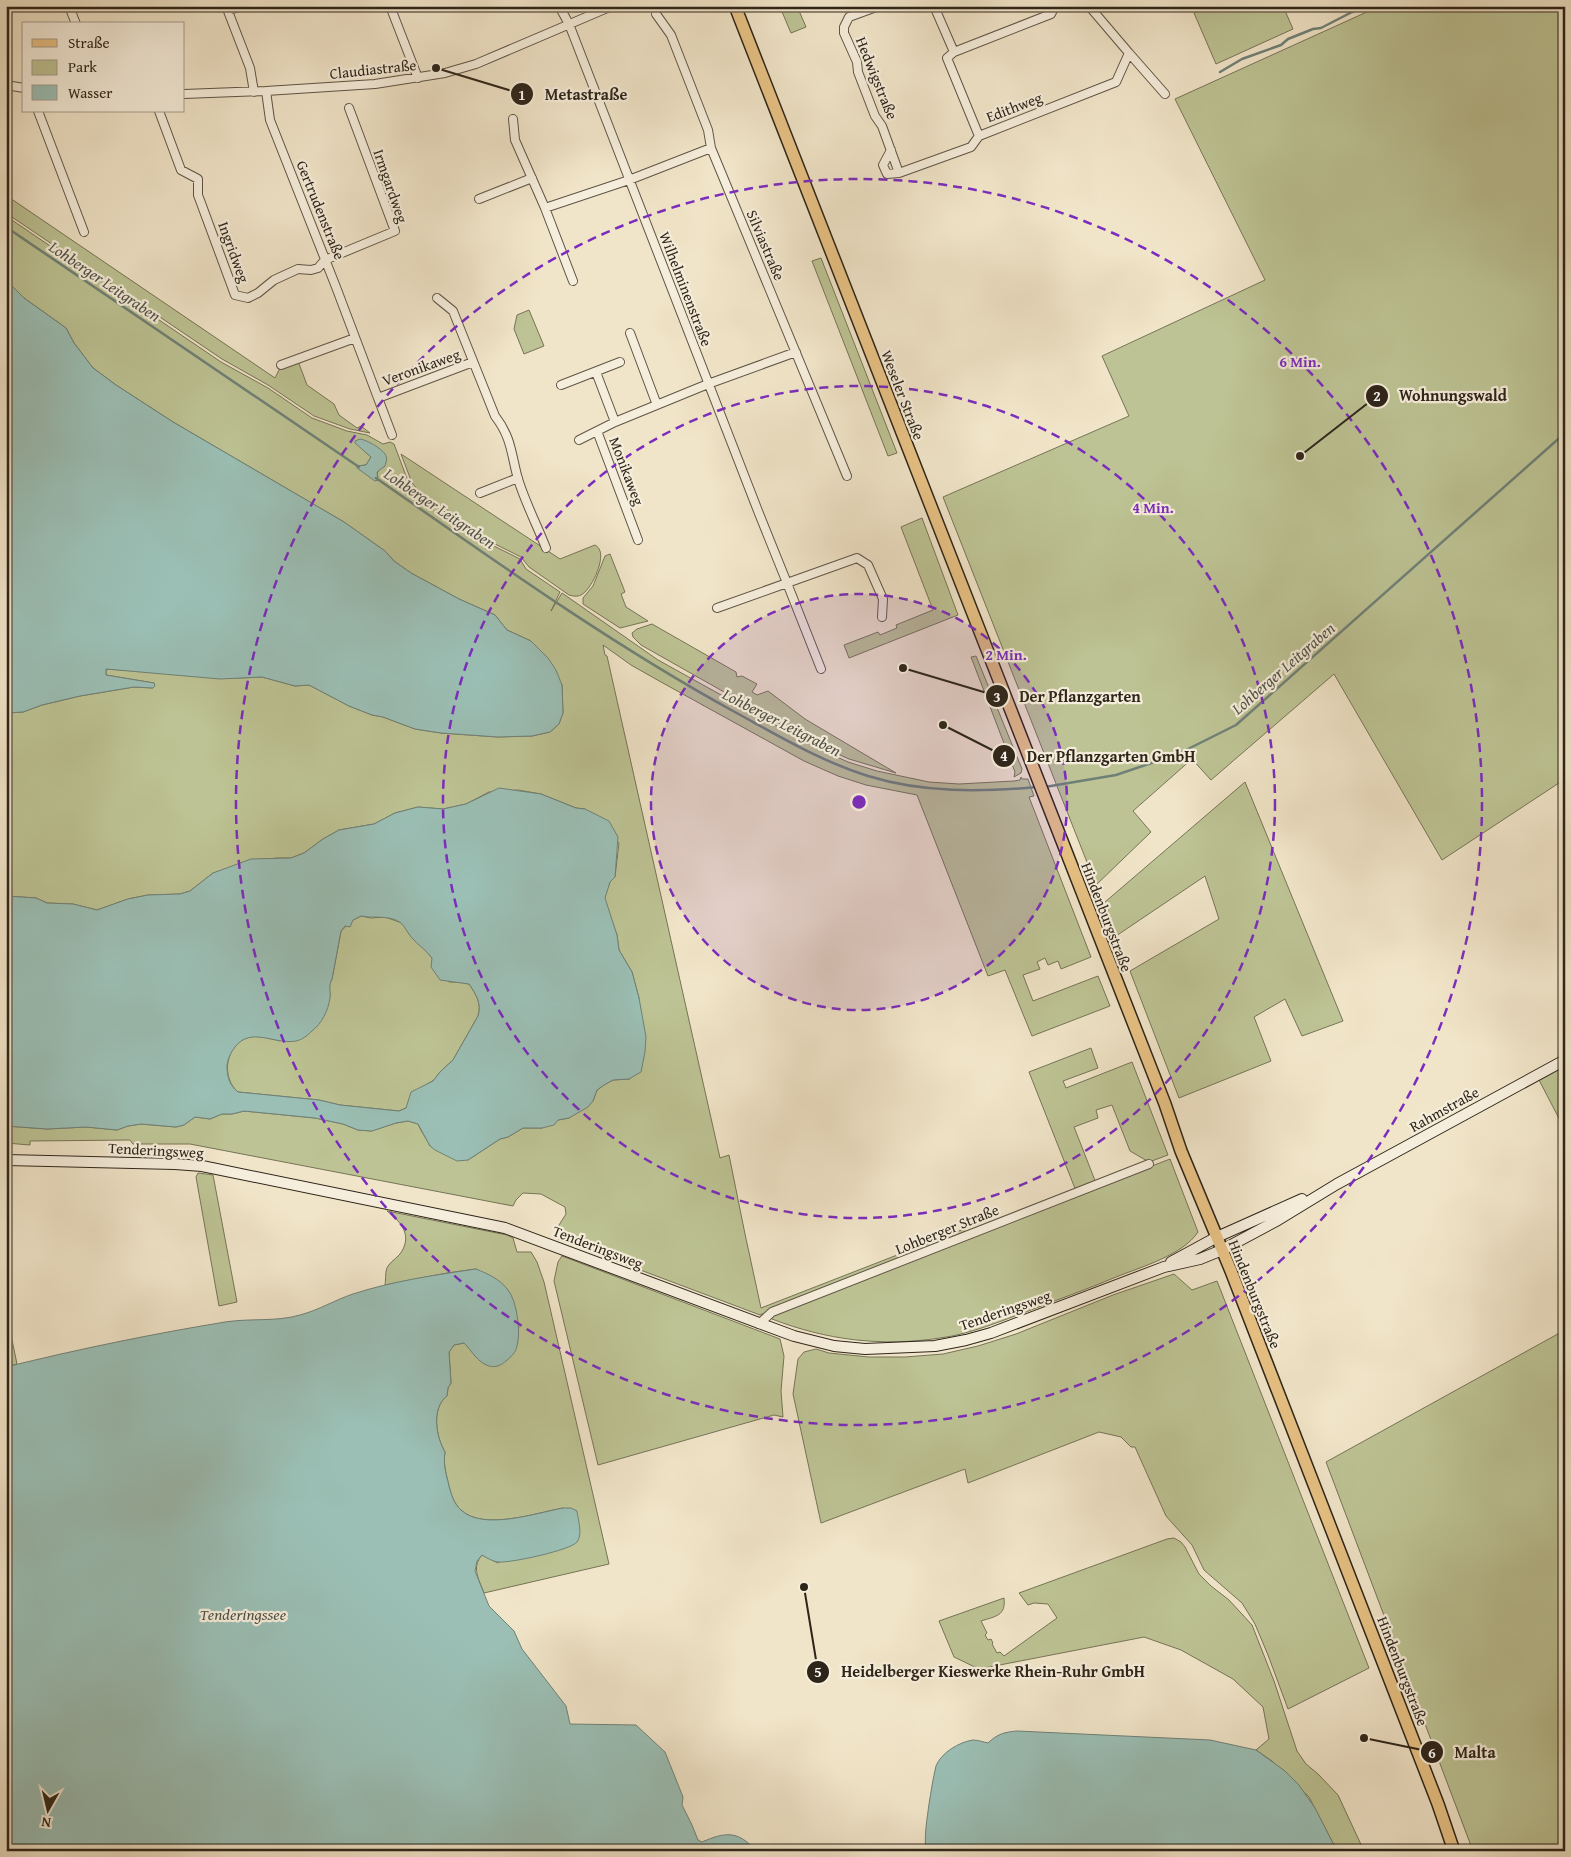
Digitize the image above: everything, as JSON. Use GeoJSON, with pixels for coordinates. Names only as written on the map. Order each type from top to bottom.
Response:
{"type":"FeatureCollection","features":[{"type":"Feature","properties":{"kind":"main road","name":"Weseler Straße"},"geometry":{"type":"LineString","coordinates":[[735,6],[1043,795]]}},
{"type":"Feature","properties":{"kind":"main road","name":"Hindenburgstraße"},"geometry":{"type":"LineString","coordinates":[[1043,795],[1438,1804],[1454,1851]]}},
{"type":"Feature","properties":{"kind":"main road","name":"Hindenburgstraße"},"geometry":{"type":"LineString","coordinates":[[1438,1804],[1459,1851]]}},
{"type":"Feature","properties":{"kind":"street"},"geometry":{"type":"LineString","coordinates":[[69,6],[75,22]]}},
{"type":"Feature","properties":{"kind":"street"},"geometry":{"type":"LineString","coordinates":[[240,6],[227,9],[250,68],[254,92]]}},
{"type":"Feature","properties":{"kind":"street"},"geometry":{"type":"LineString","coordinates":[[390,6],[418,78]]}},
{"type":"Feature","properties":{"kind":"street","name":"Wilhelminenstraße"},"geometry":{"type":"LineString","coordinates":[[559,6],[569,24],[708,384],[821,669]]}},
{"type":"Feature","properties":{"kind":"street","name":"Claudiastraße"},"geometry":{"type":"LineString","coordinates":[[185,94],[254,92],[375,84],[445,73],[476,64],[612,6]]}},
{"type":"Feature","properties":{"kind":"street","name":"Hedwigstraße"},"geometry":{"type":"LineString","coordinates":[[879,6],[849,18],[844,27],[844,34],[857,62],[858,72],[875,116],[882,126],[899,173]]}},
{"type":"Feature","properties":{"kind":"street","name":"Edithweg"},"geometry":{"type":"LineString","coordinates":[[934,6],[954,52],[947,58],[979,136],[1116,82],[1129,53]]}},
{"type":"Feature","properties":{"kind":"street"},"geometry":{"type":"LineString","coordinates":[[954,52],[1051,14],[1055,6]]}},
{"type":"Feature","properties":{"kind":"street"},"geometry":{"type":"LineString","coordinates":[[1088,6],[1165,94]]}},
{"type":"Feature","properties":{"kind":"street","name":"Silviastraße"},"geometry":{"type":"LineString","coordinates":[[656,14],[671,35],[708,130],[711,148],[847,476]]}},
{"type":"Feature","properties":{"kind":"street"},"geometry":{"type":"LineString","coordinates":[[6,85],[22,88]]}},
{"type":"Feature","properties":{"kind":"street","name":"Gertrudenstraße"},"geometry":{"type":"LineString","coordinates":[[266,91],[270,120],[326,260],[392,435]]}},
{"type":"Feature","properties":{"kind":"street","name":"Irmgardweg"},"geometry":{"type":"LineString","coordinates":[[326,260],[395,231],[349,108]]}},
{"type":"Feature","properties":{"kind":"street"},"geometry":{"type":"LineString","coordinates":[[38,112],[84,232]]}},
{"type":"Feature","properties":{"kind":"street","name":"Ingridweg"},"geometry":{"type":"LineString","coordinates":[[159,112],[182,170],[198,179],[198,195],[235,294],[248,298],[258,294],[274,280],[298,269],[312,270],[318,268],[326,260]]}},
{"type":"Feature","properties":{"kind":"street"},"geometry":{"type":"LineString","coordinates":[[513,119],[515,140],[546,208],[573,281]]}},
{"type":"Feature","properties":{"kind":"street"},"geometry":{"type":"LineString","coordinates":[[891,150],[883,164],[887,174],[899,173],[972,147],[979,136]]}},
{"type":"Feature","properties":{"kind":"street"},"geometry":{"type":"LineString","coordinates":[[546,208],[629,180],[711,148]]}},
{"type":"Feature","properties":{"kind":"street"},"geometry":{"type":"LineString","coordinates":[[479,199],[532,178]]}},
{"type":"Feature","properties":{"kind":"street","name":"Veronikaweg"},"geometry":{"type":"LineString","coordinates":[[437,298],[453,311],[495,416],[504,428],[513,452],[518,478],[546,548]]}},
{"type":"Feature","properties":{"kind":"street"},"geometry":{"type":"LineString","coordinates":[[630,333],[657,405]]}},
{"type":"Feature","properties":{"kind":"street"},"geometry":{"type":"LineString","coordinates":[[281,365],[355,338]]}},
{"type":"Feature","properties":{"kind":"street"},"geometry":{"type":"LineString","coordinates":[[708,384],[796,352]]}},
{"type":"Feature","properties":{"kind":"street","name":"Veronikaweg"},"geometry":{"type":"LineString","coordinates":[[378,398],[473,362]]}},
{"type":"Feature","properties":{"kind":"street"},"geometry":{"type":"LineString","coordinates":[[561,385],[620,362]]}},
{"type":"Feature","properties":{"kind":"street","name":"Monikaweg"},"geometry":{"type":"LineString","coordinates":[[596,372],[615,422]]}},
{"type":"Feature","properties":{"kind":"street","name":"Monikaweg"},"geometry":{"type":"LineString","coordinates":[[638,540],[597,431],[708,384]]}},
{"type":"Feature","properties":{"kind":"street"},"geometry":{"type":"LineString","coordinates":[[579,440],[597,431]]}},
{"type":"Feature","properties":{"kind":"street"},"geometry":{"type":"LineString","coordinates":[[480,493],[518,478]]}},
{"type":"Feature","properties":{"kind":"street"},"geometry":{"type":"LineString","coordinates":[[717,608],[857,558],[868,565],[883,599],[882,617]]}},
{"type":"Feature","properties":{"kind":"street","name":"Rahmstraße"},"geometry":{"type":"LineString","coordinates":[[1222,1250],[1278,1220],[1338,1184],[1565,1060]]}},
{"type":"Feature","properties":{"kind":"street","name":"Tenderingsweg"},"geometry":{"type":"LineString","coordinates":[[6,1160],[202,1166],[505,1228],[794,1336],[834,1346],[865,1349],[935,1346],[991,1334],[1164,1267],[1200,1259],[1222,1250]]}},
{"type":"Feature","properties":{"kind":"street","name":"Lohberger Straße"},"geometry":{"type":"LineString","coordinates":[[759,1324],[772,1312],[1148,1164]]}},
{"type":"Feature","properties":{"kind":"street","name":"Rahmstraße"},"geometry":{"type":"LineString","coordinates":[[1216,1237],[1338,1184]]}},
{"type":"Feature","properties":{"kind":"street","name":"Tenderingsweg"},"geometry":{"type":"LineString","coordinates":[[1164,1267],[1216,1237]]}},
{"type":"Feature","properties":{"kind":"green space"},"geometry":{"type":"Polygon","coordinates":[[[797,6],[806,27],[791,33],[780,7],[797,6]]]}},
{"type":"Feature","properties":{"kind":"green space"},"geometry":{"type":"Polygon","coordinates":[[[1211,6],[1283,6],[1293,29],[1216,64],[1194,13],[1211,6]]]}},
{"type":"Feature","properties":{"kind":"green space"},"geometry":{"type":"Polygon","coordinates":[[[1380,6],[1565,6],[1565,779],[1442,860],[1334,674],[1211,780],[1192,759],[1133,811],[1151,832],[1096,885],[943,497],[1129,416],[1102,356],[1265,280],[1175,99],[1380,6]]]}},
{"type":"Feature","properties":{"kind":"green space"},"geometry":{"type":"Polygon","coordinates":[[[6,189],[7,196],[275,378],[280,368],[298,361],[307,385],[334,404],[339,415],[357,428],[361,426],[370,433],[350,429],[314,416],[268,385],[222,359],[6,213],[6,189]]]}},
{"type":"Feature","properties":{"kind":"green space"},"geometry":{"type":"Polygon","coordinates":[[[6,216],[221,362],[268,388],[312,418],[347,431],[367,435],[383,444],[390,442],[394,444],[408,481],[420,497],[450,515],[494,546],[520,559],[526,569],[560,592],[551,611],[562,593],[658,660],[815,747],[848,762],[877,771],[929,782],[959,784],[1014,781],[1020,780],[1021,777],[1022,779],[1028,779],[1034,796],[1029,797],[1091,957],[1061,969],[1058,961],[1048,965],[1045,958],[1037,962],[1040,969],[1023,975],[1033,1001],[1098,976],[1110,1006],[1032,1036],[1005,970],[988,976],[917,795],[866,785],[838,776],[804,761],[631,665],[603,645],[720,1158],[729,1155],[761,1308],[964,1229],[964,1235],[760,1315],[558,1239],[559,1225],[566,1214],[565,1207],[541,1194],[523,1193],[513,1206],[190,1144],[133,1144],[130,1140],[30,1141],[30,1145],[6,1143],[6,1126],[47,1129],[86,1127],[117,1130],[141,1124],[176,1127],[184,1125],[195,1117],[210,1119],[222,1114],[244,1111],[315,1118],[343,1124],[358,1130],[371,1131],[408,1121],[418,1124],[430,1146],[468,1160],[500,1139],[508,1137],[523,1128],[542,1128],[558,1120],[569,1118],[593,1101],[597,1090],[604,1085],[613,1080],[630,1079],[639,998],[632,972],[619,950],[617,935],[604,898],[610,882],[615,877],[619,843],[585,809],[576,808],[541,794],[518,790],[489,792],[466,804],[443,809],[418,807],[395,813],[374,824],[339,830],[304,853],[291,858],[276,858],[213,873],[190,891],[180,894],[148,895],[128,899],[97,910],[73,904],[47,903],[36,898],[6,896],[6,713],[23,712],[42,705],[80,696],[134,687],[153,688],[154,683],[106,675],[106,669],[240,678],[262,677],[295,686],[309,685],[349,706],[372,715],[383,717],[415,729],[441,733],[498,737],[532,736],[550,732],[559,724],[563,713],[562,685],[531,641],[507,630],[495,615],[459,599],[411,573],[394,561],[385,551],[344,522],[173,422],[116,385],[93,368],[74,343],[66,328],[24,298],[6,280],[6,216]],[[356,443],[371,457],[366,465],[357,466],[378,477],[379,469],[385,466],[356,443]]]}},
{"type":"Feature","properties":{"kind":"green space"},"geometry":{"type":"Polygon","coordinates":[[[821,258],[897,453],[888,456],[812,261],[821,258]]]}},
{"type":"Feature","properties":{"kind":"green space"},"geometry":{"type":"Polygon","coordinates":[[[529,310],[544,346],[524,354],[514,329],[517,315],[529,310]]]}},
{"type":"Feature","properties":{"kind":"green space"},"geometry":{"type":"Polygon","coordinates":[[[401,454],[560,559],[595,545],[599,548],[601,556],[596,575],[589,588],[580,596],[569,595],[529,567],[521,557],[495,544],[446,509],[422,495],[412,483],[401,454]]]}},
{"type":"Feature","properties":{"kind":"green space"},"geometry":{"type":"Polygon","coordinates":[[[922,518],[958,615],[849,658],[844,645],[878,632],[880,635],[897,628],[896,625],[933,610],[901,527],[922,518]]]}},
{"type":"Feature","properties":{"kind":"green space"},"geometry":{"type":"Polygon","coordinates":[[[610,554],[625,592],[621,594],[626,607],[648,621],[620,628],[583,604],[583,598],[593,586],[605,556],[610,554]]]}},
{"type":"Feature","properties":{"kind":"green space"},"geometry":{"type":"Polygon","coordinates":[[[652,624],[736,672],[737,677],[742,676],[757,684],[752,692],[757,695],[768,691],[805,719],[896,773],[849,759],[816,744],[641,645],[633,637],[632,633],[637,629],[652,624]]]}},
{"type":"Feature","properties":{"kind":"green space"},"geometry":{"type":"Polygon","coordinates":[[[976,656],[1022,769],[1021,773],[1014,777],[1015,772],[971,657],[976,656]]]}},
{"type":"Feature","properties":{"kind":"green space"},"geometry":{"type":"Polygon","coordinates":[[[1245,782],[1343,1021],[1302,1036],[1285,999],[1254,1017],[1271,1061],[1179,1098],[1130,971],[1219,919],[1205,876],[1116,936],[1105,902],[1245,782]]]}},
{"type":"Feature","properties":{"kind":"green space"},"geometry":{"type":"Polygon","coordinates":[[[361,916],[371,918],[385,917],[402,923],[413,939],[432,958],[449,982],[469,984],[472,988],[479,1003],[478,1016],[453,1060],[434,1080],[424,1086],[406,1108],[399,1111],[340,1105],[319,1100],[238,1092],[232,1086],[228,1070],[228,1061],[235,1046],[241,1040],[249,1037],[280,1041],[330,996],[329,985],[332,979],[341,931],[353,920],[361,916]]]}},
{"type":"Feature","properties":{"kind":"green space"},"geometry":{"type":"Polygon","coordinates":[[[1091,1048],[1098,1068],[1063,1081],[1066,1088],[1132,1062],[1168,1155],[1149,1162],[1130,1151],[1112,1105],[1096,1110],[1098,1118],[1074,1127],[1096,1183],[1076,1191],[1029,1072],[1091,1048]]]}},
{"type":"Feature","properties":{"kind":"green space"},"geometry":{"type":"Polygon","coordinates":[[[1565,1065],[1565,1130],[1538,1078],[1565,1065]]]}},
{"type":"Feature","properties":{"kind":"green space"},"geometry":{"type":"Polygon","coordinates":[[[1170,1159],[1198,1232],[1191,1240],[1172,1254],[1149,1264],[986,1327],[940,1338],[897,1342],[854,1340],[813,1332],[772,1319],[776,1312],[1170,1159]]]}},
{"type":"Feature","properties":{"kind":"green space"},"geometry":{"type":"Polygon","coordinates":[[[198,1173],[213,1175],[237,1302],[219,1306],[196,1177],[198,1173]]]}},
{"type":"Feature","properties":{"kind":"green space"},"geometry":{"type":"Polygon","coordinates":[[[387,1211],[507,1235],[513,1238],[517,1252],[531,1252],[537,1262],[544,1282],[609,1564],[484,1593],[476,1569],[482,1555],[498,1563],[563,1508],[510,1519],[482,1519],[471,1516],[456,1505],[447,1477],[445,1452],[437,1431],[437,1415],[442,1401],[447,1396],[451,1383],[449,1352],[454,1345],[464,1343],[470,1349],[519,1328],[515,1309],[508,1290],[476,1269],[385,1285],[387,1268],[401,1253],[406,1239],[403,1228],[387,1211]]]}},
{"type":"Feature","properties":{"kind":"green space"},"geometry":{"type":"Polygon","coordinates":[[[562,1256],[780,1339],[784,1356],[781,1391],[783,1417],[774,1415],[598,1465],[554,1281],[558,1262],[562,1256]]]}},
{"type":"Feature","properties":{"kind":"green space"},"geometry":{"type":"Polygon","coordinates":[[[1174,1274],[1192,1290],[1217,1281],[1369,1668],[1288,1709],[1255,1624],[1242,1603],[1204,1570],[1192,1545],[1166,1516],[1135,1447],[1131,1447],[1121,1437],[1099,1432],[968,1483],[965,1469],[821,1523],[793,1394],[798,1359],[804,1352],[816,1349],[829,1353],[869,1357],[943,1354],[978,1346],[1016,1334],[1113,1295],[1174,1274]]]}},
{"type":"Feature","properties":{"kind":"green space"},"geometry":{"type":"Polygon","coordinates":[[[6,1311],[17,1364],[6,1367],[6,1311]]]}},
{"type":"Feature","properties":{"kind":"green space"},"geometry":{"type":"Polygon","coordinates":[[[1565,1330],[1565,1851],[1473,1851],[1326,1462],[1565,1330]]]}},
{"type":"Feature","properties":{"kind":"green space"},"geometry":{"type":"Polygon","coordinates":[[[1174,1538],[1185,1547],[1199,1574],[1229,1600],[1252,1625],[1274,1681],[1297,1751],[1306,1764],[1338,1795],[1364,1851],[1337,1851],[1309,1797],[1272,1761],[1256,1750],[1269,1739],[1263,1707],[1233,1679],[1181,1650],[1144,1637],[979,1669],[954,1657],[939,1621],[1004,1598],[1002,1612],[981,1621],[988,1640],[991,1639],[997,1653],[1000,1652],[1004,1656],[1057,1618],[1048,1604],[1034,1603],[1028,1605],[1019,1593],[1174,1538]]]}},
{"type":"Feature","properties":{"kind":"water"},"geometry":{"type":"Polygon","coordinates":[[[6,280],[24,298],[66,328],[74,343],[93,368],[116,385],[173,422],[344,522],[385,551],[394,561],[411,573],[459,599],[495,615],[507,630],[531,641],[548,658],[556,670],[562,685],[563,713],[559,724],[550,732],[532,736],[498,737],[441,733],[415,729],[383,717],[372,715],[349,706],[309,685],[295,686],[262,677],[220,679],[106,669],[106,675],[154,683],[155,686],[153,688],[134,687],[80,696],[42,705],[23,712],[6,713],[6,280]]]}},
{"type":"Feature","properties":{"kind":"water"},"geometry":{"type":"Polygon","coordinates":[[[360,439],[377,447],[386,456],[385,466],[377,472],[378,480],[375,481],[357,468],[357,466],[366,465],[371,457],[355,443],[355,441],[360,439]]]}},
{"type":"Feature","properties":{"kind":"water"},"geometry":{"type":"Polygon","coordinates":[[[499,788],[541,794],[576,808],[585,809],[609,821],[618,837],[615,877],[610,882],[605,898],[617,935],[619,950],[632,972],[639,998],[646,1037],[641,1072],[629,1079],[613,1080],[604,1085],[597,1090],[593,1101],[588,1107],[569,1118],[558,1120],[554,1125],[542,1128],[523,1128],[508,1137],[500,1139],[468,1160],[457,1161],[430,1146],[418,1124],[408,1121],[372,1131],[358,1130],[343,1124],[315,1118],[244,1111],[222,1114],[210,1119],[195,1117],[184,1125],[176,1127],[141,1124],[117,1130],[86,1127],[47,1129],[6,1126],[6,896],[36,898],[47,903],[73,904],[97,910],[128,899],[148,895],[180,894],[190,891],[213,873],[251,859],[291,858],[304,853],[339,830],[374,824],[395,813],[418,807],[443,809],[466,804],[499,788]],[[361,916],[353,920],[350,927],[345,926],[341,931],[330,984],[329,1003],[324,1016],[316,1028],[303,1038],[288,1042],[256,1037],[248,1038],[241,1041],[234,1049],[227,1062],[227,1073],[229,1080],[238,1092],[319,1100],[340,1105],[399,1111],[406,1108],[411,1092],[433,1081],[453,1060],[479,1012],[478,999],[469,984],[440,980],[431,967],[432,958],[397,920],[361,916]]]}},
{"type":"Feature","properties":{"kind":"water","name":"Tenderingssee"},"geometry":{"type":"Polygon","coordinates":[[[476,1269],[498,1280],[505,1286],[514,1301],[519,1333],[513,1354],[500,1365],[491,1367],[481,1362],[464,1343],[454,1345],[449,1352],[451,1383],[447,1396],[439,1408],[437,1431],[445,1452],[445,1469],[452,1496],[456,1505],[461,1510],[471,1516],[482,1519],[510,1519],[571,1508],[577,1511],[580,1531],[579,1539],[572,1545],[540,1555],[499,1562],[482,1555],[477,1561],[475,1571],[489,1606],[514,1631],[522,1649],[566,1706],[570,1724],[636,1725],[665,1752],[683,1797],[682,1805],[698,1840],[702,1842],[718,1836],[737,1836],[756,1851],[6,1851],[6,1367],[88,1348],[198,1327],[235,1321],[291,1317],[383,1285],[476,1269]]]}},
{"type":"Feature","properties":{"kind":"water"},"geometry":{"type":"Polygon","coordinates":[[[1017,1731],[1210,1740],[1256,1750],[1285,1771],[1299,1785],[1315,1808],[1337,1851],[926,1851],[929,1804],[938,1761],[951,1749],[962,1743],[973,1740],[988,1743],[1001,1734],[1017,1731]]]}},
{"type":"Feature","properties":{"kind":"waterway"},"geometry":{"type":"LineString","coordinates":[[1220,72],[1242,59],[1281,45],[1288,39],[1313,29],[1321,28],[1352,12],[1369,6]]}},
{"type":"Feature","properties":{"kind":"waterway","name":"Lohberger Leitgraben"},"geometry":{"type":"LineString","coordinates":[[6,227],[359,467]]}},
{"type":"Feature","properties":{"kind":"waterway","name":"Lohberger Leitgraben"},"geometry":{"type":"LineString","coordinates":[[1045,787],[1116,775],[1178,754],[1236,725],[1565,433]]}},
{"type":"Feature","properties":{"kind":"waterway","name":"Lohberger Leitgraben"},"geometry":{"type":"LineString","coordinates":[[376,478],[551,599],[641,657],[733,711],[833,763],[868,776],[910,786],[952,790],[995,790],[1037,787]]}},
{"type":"Feature","properties":{"kind":"place","name":"Metastraße"},"geometry":{"type":"Point","coordinates":[436,68]}},
{"type":"Feature","properties":{"kind":"place","name":"Wohnungswald"},"geometry":{"type":"Point","coordinates":[1300,456]}},
{"type":"Feature","properties":{"kind":"place","name":"Der Pflanzgarten"},"geometry":{"type":"Point","coordinates":[903,668]}},
{"type":"Feature","properties":{"kind":"place","name":"Der Pflanzgarten GmbH"},"geometry":{"type":"Point","coordinates":[943,725]}},
{"type":"Feature","properties":{"kind":"place","name":"Heidelberger Kieswerke Rhein-Ruhr GmbH"},"geometry":{"type":"Point","coordinates":[804,1587]}},
{"type":"Feature","properties":{"kind":"place","name":"Malta"},"geometry":{"type":"Point","coordinates":[1364,1738]}}]}
